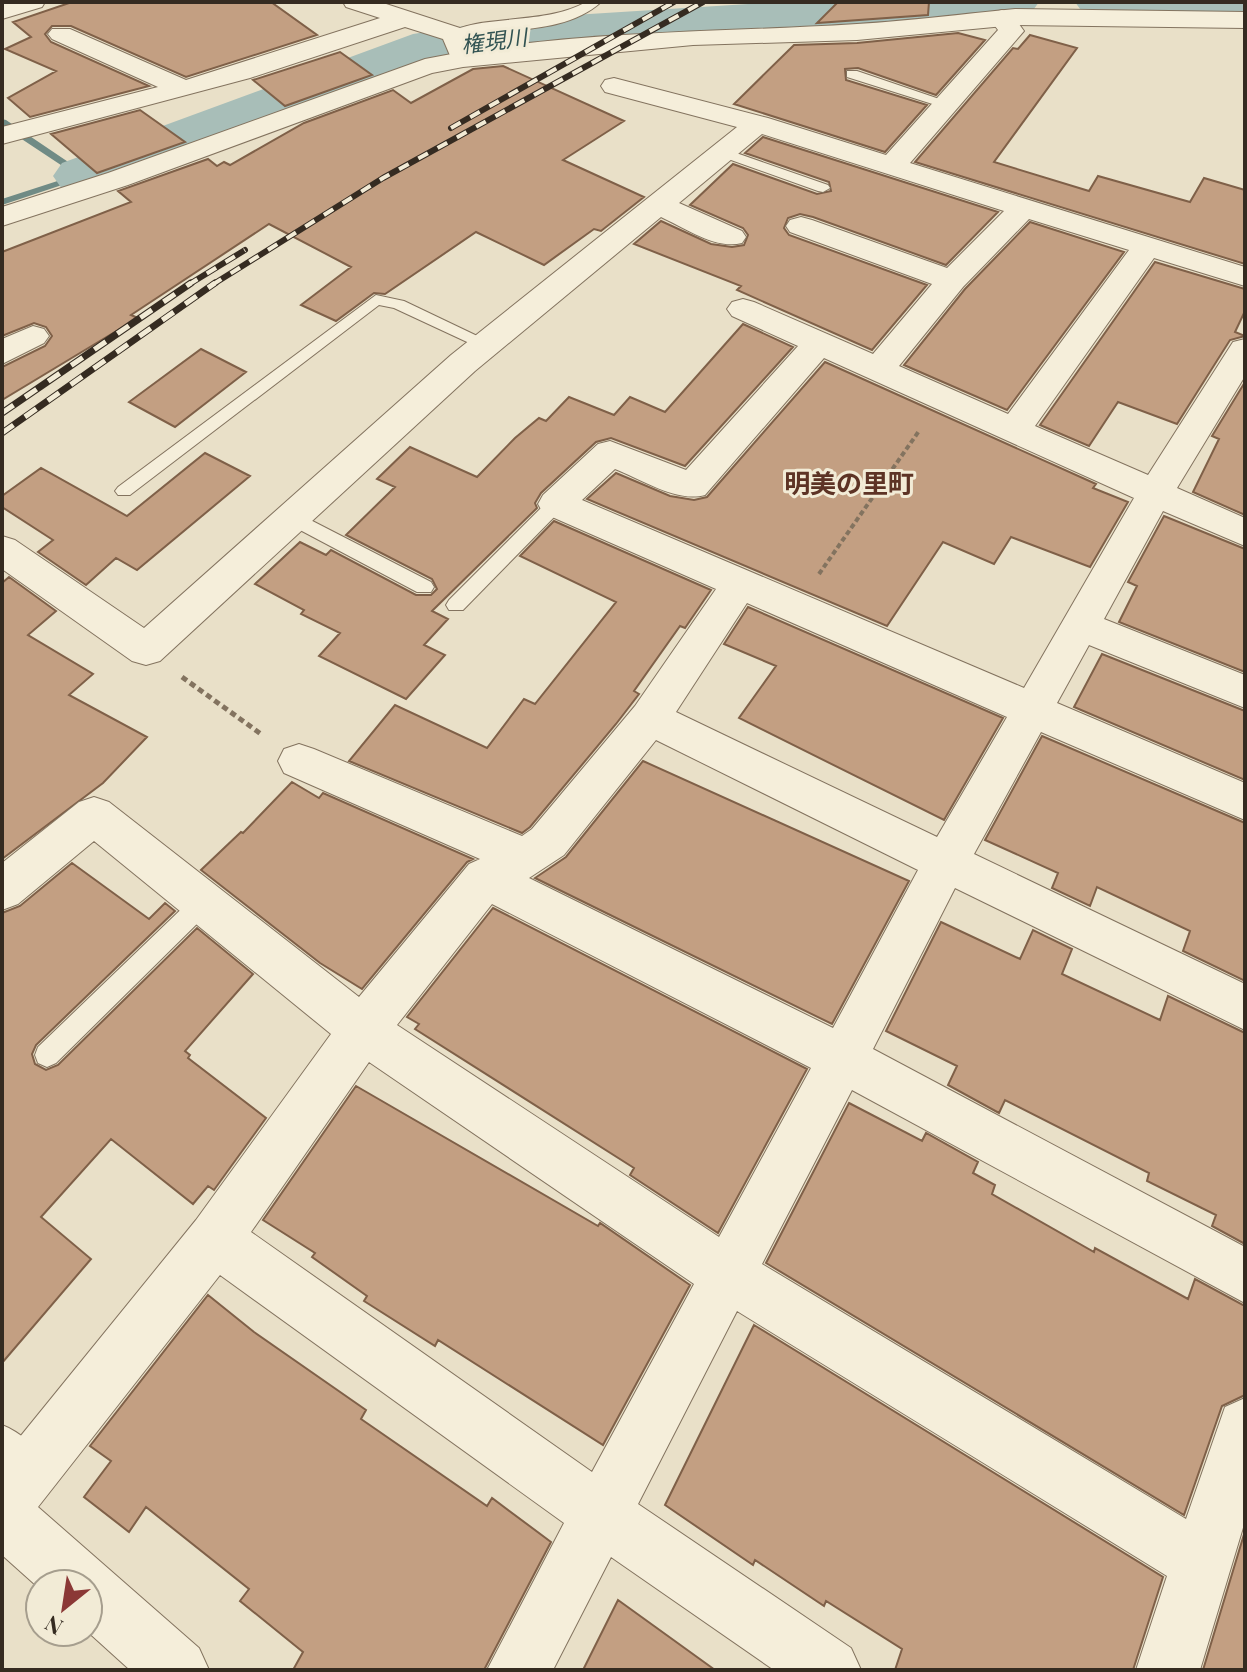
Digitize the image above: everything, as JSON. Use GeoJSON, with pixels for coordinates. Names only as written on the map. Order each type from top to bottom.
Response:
{"type":"FeatureCollection","features":[{"type":"Feature","properties":{"kind":"street"},"geometry":{"type":"LineString","coordinates":[[355,2],[458,46],[857,32],[1008,11],[1245,20]]}},
{"type":"Feature","properties":{"kind":"street"},"geometry":{"type":"LineString","coordinates":[[891,167],[1011,31],[1008,11]]}},
{"type":"Feature","properties":{"kind":"street"},"geometry":{"type":"LineString","coordinates":[[2,136],[37,123],[185,89],[397,20]]}},
{"type":"Feature","properties":{"kind":"street"},"geometry":{"type":"LineString","coordinates":[[61,34],[185,89]]}},
{"type":"Feature","properties":{"kind":"street"},"geometry":{"type":"LineString","coordinates":[[2,217],[118,179],[425,67],[458,46]]}},
{"type":"Feature","properties":{"kind":"street"},"geometry":{"type":"LineString","coordinates":[[614,86],[758,124],[1245,277]]}},
{"type":"Feature","properties":{"kind":"street"},"geometry":{"type":"LineString","coordinates":[[7,561],[146,650],[486,344],[758,124]]}},
{"type":"Feature","properties":{"kind":"street"},"geometry":{"type":"LineString","coordinates":[[656,204],[731,237]]}},
{"type":"Feature","properties":{"kind":"street"},"geometry":{"type":"LineString","coordinates":[[878,370],[952,280],[1022,209]]}},
{"type":"Feature","properties":{"kind":"street"},"geometry":{"type":"LineString","coordinates":[[801,226],[952,280]]}},
{"type":"Feature","properties":{"kind":"street"},"geometry":{"type":"LineString","coordinates":[[1014,430],[1146,248]]}},
{"type":"Feature","properties":{"kind":"street"},"geometry":{"type":"LineString","coordinates":[[743,309],[817,345],[1245,533]]}},
{"type":"Feature","properties":{"kind":"street"},"geometry":{"type":"LineString","coordinates":[[2,353],[33,336]]}},
{"type":"Feature","properties":{"kind":"street"},"geometry":{"type":"LineString","coordinates":[[817,345],[692,486],[610,453],[556,504],[1245,802]]}},
{"type":"Feature","properties":{"kind":"street"},"geometry":{"type":"LineString","coordinates":[[519,1670],[946,862],[1155,494],[1245,349]]}},
{"type":"Feature","properties":{"kind":"street"},"geometry":{"type":"LineString","coordinates":[[2,1506],[18,1453],[215,1239],[363,1030],[506,868],[548,842],[650,718],[741,582]]}},
{"type":"Feature","properties":{"kind":"street"},"geometry":{"type":"LineString","coordinates":[[1080,625],[1245,692]]}},
{"type":"Feature","properties":{"kind":"street"},"geometry":{"type":"LineString","coordinates":[[650,718],[1245,1008]]}},
{"type":"Feature","properties":{"kind":"street"},"geometry":{"type":"LineString","coordinates":[[299,761],[506,868],[842,1058],[1245,1276]]}},
{"type":"Feature","properties":{"kind":"street"},"geometry":{"type":"LineString","coordinates":[[2,890],[94,815],[363,1030],[727,1274],[1200,1562]]}},
{"type":"Feature","properties":{"kind":"street"},"geometry":{"type":"LineString","coordinates":[[215,1239],[600,1513],[829,1670]]}},
{"type":"Feature","properties":{"kind":"street"},"geometry":{"type":"LineString","coordinates":[[1168,1670],[1245,1427]]}},
{"type":"Feature","properties":{"kind":"street"},"geometry":{"type":"LineString","coordinates":[[2,1515],[62,1568]]}},
{"type":"Feature","properties":{"kind":"street"},"geometry":{"type":"LineString","coordinates":[[104,1605],[177,1670]]}},
{"type":"Feature","properties":{"kind":"lane"},"geometry":{"type":"LineString","coordinates":[[458,46],[476,27],[557,21],[577,14],[595,2]]}},
{"type":"Feature","properties":{"kind":"lane"},"geometry":{"type":"LineString","coordinates":[[852,74],[947,104]]}},
{"type":"Feature","properties":{"kind":"lane"},"geometry":{"type":"LineString","coordinates":[[722,152],[823,188]]}},
{"type":"Feature","properties":{"kind":"lane"},"geometry":{"type":"LineString","coordinates":[[124,491],[376,300],[398,304],[486,344]]}},
{"type":"Feature","properties":{"kind":"lane"},"geometry":{"type":"LineString","coordinates":[[456,605],[556,504]]}},
{"type":"Feature","properties":{"kind":"lane"},"geometry":{"type":"LineString","coordinates":[[291,517],[424,587]]}},
{"type":"Feature","properties":{"kind":"lane"},"geometry":{"type":"LineString","coordinates":[[47,1055],[204,902]]}},
{"type":"Feature","properties":{"kind":"path"},"geometry":{"type":"LineString","coordinates":[[796,607],[942,399]]}},
{"type":"Feature","properties":{"kind":"path"},"geometry":{"type":"LineString","coordinates":[[146,650],[299,761]]}},
{"type":"Feature","properties":{"kind":"building"},"geometry":{"type":"Polygon","coordinates":[[[72,2],[271,2],[317,35],[186,77],[71,26],[52,26],[45,34],[51,42],[149,86],[30,117],[8,98],[56,71],[5,49],[31,37],[13,22],[72,2]]]}},
{"type":"Feature","properties":{"kind":"building"},"geometry":{"type":"Polygon","coordinates":[[[838,2],[929,2],[928,15],[817,23],[838,2]]]}},
{"type":"Feature","properties":{"kind":"building"},"geometry":{"type":"Polygon","coordinates":[[[958,33],[985,40],[936,95],[858,68],[845,69],[846,80],[927,105],[885,152],[734,104],[794,45],[857,43],[958,33]]]}},
{"type":"Feature","properties":{"kind":"building"},"geometry":{"type":"Polygon","coordinates":[[[1030,35],[1077,48],[994,162],[1089,191],[1098,176],[1190,202],[1204,178],[1245,190],[1245,264],[915,162],[1013,48],[1018,49],[1030,35]]]}},
{"type":"Feature","properties":{"kind":"building"},"geometry":{"type":"Polygon","coordinates":[[[340,52],[372,75],[285,106],[253,80],[340,52]]]}},
{"type":"Feature","properties":{"kind":"building"},"geometry":{"type":"Polygon","coordinates":[[[503,66],[624,121],[563,160],[644,197],[601,231],[594,229],[544,265],[476,232],[385,294],[374,293],[336,321],[301,305],[351,267],[269,224],[131,315],[138,318],[2,400],[2,367],[45,346],[52,336],[46,327],[34,323],[2,336],[2,252],[131,202],[118,191],[208,159],[217,166],[224,162],[230,165],[304,123],[393,90],[411,103],[473,69],[503,66]]]}},
{"type":"Feature","properties":{"kind":"building"},"geometry":{"type":"Polygon","coordinates":[[[140,110],[185,142],[97,173],[51,134],[140,110]]]}},
{"type":"Feature","properties":{"kind":"building"},"geometry":{"type":"Polygon","coordinates":[[[763,137],[998,212],[946,265],[813,217],[800,214],[788,218],[784,228],[789,235],[927,285],[872,350],[737,290],[741,286],[634,244],[661,221],[711,244],[744,245],[748,235],[743,228],[690,205],[733,164],[817,194],[831,191],[829,182],[745,153],[763,137]]]}},
{"type":"Feature","properties":{"kind":"building"},"geometry":{"type":"Polygon","coordinates":[[[1030,222],[1124,252],[1007,410],[904,365],[965,289],[1030,222]]]}},
{"type":"Feature","properties":{"kind":"building"},"geometry":{"type":"Polygon","coordinates":[[[1155,262],[1245,289],[1245,311],[1235,332],[1245,336],[1230,340],[1177,424],[1118,402],[1089,446],[1040,425],[1155,262]]]}},
{"type":"Feature","properties":{"kind":"building"},"geometry":{"type":"Polygon","coordinates":[[[743,324],[793,347],[685,466],[611,438],[596,442],[541,493],[535,503],[537,508],[432,611],[448,619],[424,645],[445,655],[406,699],[319,656],[340,633],[301,614],[304,610],[255,584],[300,542],[326,555],[331,550],[416,595],[431,595],[437,589],[432,579],[346,535],[395,487],[377,479],[410,447],[477,477],[515,438],[539,418],[546,421],[569,397],[614,415],[630,397],[665,412],[743,324]]]}},
{"type":"Feature","properties":{"kind":"building"},"geometry":{"type":"Polygon","coordinates":[[[201,349],[246,372],[175,427],[129,402],[201,349]]]}},
{"type":"Feature","properties":{"kind":"building"},"geometry":{"type":"Polygon","coordinates":[[[825,362],[1096,484],[1093,488],[1128,502],[1090,567],[1011,537],[994,564],[943,542],[887,626],[587,499],[616,473],[670,496],[694,500],[707,497],[825,362]]]}},
{"type":"Feature","properties":{"kind":"building"},"geometry":{"type":"Polygon","coordinates":[[[1245,382],[1245,515],[1193,492],[1219,439],[1212,436],[1245,382]]]}},
{"type":"Feature","properties":{"kind":"building"},"geometry":{"type":"Polygon","coordinates":[[[205,453],[250,476],[137,570],[116,558],[86,585],[38,552],[53,540],[2,507],[2,496],[41,468],[127,516],[205,453]]]}},
{"type":"Feature","properties":{"kind":"building"},"geometry":{"type":"Polygon","coordinates":[[[1164,516],[1245,549],[1245,672],[1119,622],[1137,586],[1128,582],[1164,516]]]}},
{"type":"Feature","properties":{"kind":"building"},"geometry":{"type":"Polygon","coordinates":[[[554,521],[711,590],[685,628],[680,626],[634,691],[639,694],[530,827],[522,833],[349,761],[395,705],[487,748],[524,699],[535,704],[616,602],[520,556],[554,521]]]}},
{"type":"Feature","properties":{"kind":"building"},"geometry":{"type":"Polygon","coordinates":[[[9,577],[56,611],[28,635],[93,674],[69,695],[147,737],[103,783],[2,859],[2,583],[9,577]]]}},
{"type":"Feature","properties":{"kind":"building"},"geometry":{"type":"Polygon","coordinates":[[[748,607],[1003,718],[944,820],[739,718],[776,666],[724,644],[748,607]]]}},
{"type":"Feature","properties":{"kind":"building"},"geometry":{"type":"Polygon","coordinates":[[[1102,654],[1245,711],[1245,780],[1074,707],[1102,654]]]}},
{"type":"Feature","properties":{"kind":"building"},"geometry":{"type":"Polygon","coordinates":[[[1042,736],[1245,823],[1245,981],[1183,951],[1190,931],[1097,887],[1090,906],[1052,888],[1058,873],[985,840],[1042,736]]]}},
{"type":"Feature","properties":{"kind":"building"},"geometry":{"type":"Polygon","coordinates":[[[643,761],[909,881],[832,1024],[535,878],[566,857],[643,761]]]}},
{"type":"Feature","properties":{"kind":"building"},"geometry":{"type":"Polygon","coordinates":[[[292,782],[319,798],[323,793],[473,859],[467,862],[362,989],[320,963],[201,870],[243,833],[292,782]]]}},
{"type":"Feature","properties":{"kind":"building"},"geometry":{"type":"Polygon","coordinates":[[[72,863],[149,919],[165,903],[175,911],[36,1045],[32,1054],[35,1064],[46,1070],[58,1065],[197,928],[253,974],[185,1051],[190,1055],[188,1058],[266,1118],[214,1190],[208,1186],[193,1204],[111,1139],[41,1217],[91,1259],[2,1363],[2,913],[20,906],[72,863]]]}},
{"type":"Feature","properties":{"kind":"building"},"geometry":{"type":"Polygon","coordinates":[[[493,908],[807,1069],[718,1233],[630,1175],[634,1168],[415,1029],[419,1024],[407,1017],[493,908]]]}},
{"type":"Feature","properties":{"kind":"building"},"geometry":{"type":"Polygon","coordinates":[[[941,922],[1020,959],[1033,930],[1072,949],[1062,974],[1160,1020],[1168,996],[1245,1033],[1245,1244],[1212,1226],[1216,1215],[1147,1181],[1149,1173],[1005,1100],[999,1113],[948,1085],[957,1066],[886,1031],[941,922]]]}},
{"type":"Feature","properties":{"kind":"building"},"geometry":{"type":"Polygon","coordinates":[[[356,1086],[598,1226],[600,1223],[690,1285],[603,1445],[438,1340],[435,1346],[364,1301],[367,1296],[312,1257],[315,1253],[263,1220],[356,1086]]]}},
{"type":"Feature","properties":{"kind":"building"},"geometry":{"type":"Polygon","coordinates":[[[849,1103],[922,1141],[926,1133],[978,1162],[973,1173],[995,1185],[992,1194],[1094,1252],[1095,1248],[1188,1299],[1195,1279],[1245,1306],[1245,1395],[1222,1406],[1184,1515],[766,1263],[849,1103]]]}},
{"type":"Feature","properties":{"kind":"building"},"geometry":{"type":"Polygon","coordinates":[[[208,1295],[254,1332],[366,1410],[361,1419],[487,1506],[492,1498],[551,1542],[484,1670],[293,1670],[303,1652],[240,1601],[249,1589],[146,1507],[129,1532],[84,1497],[111,1461],[90,1446],[208,1295]]]}},
{"type":"Feature","properties":{"kind":"building"},"geometry":{"type":"Polygon","coordinates":[[[754,1325],[1163,1577],[1133,1670],[895,1670],[902,1649],[826,1601],[824,1606],[755,1560],[753,1565],[665,1505],[754,1325]]]}},
{"type":"Feature","properties":{"kind":"building"},"geometry":{"type":"Polygon","coordinates":[[[1245,1531],[1245,1670],[1203,1670],[1245,1531]]]}},
{"type":"Feature","properties":{"kind":"building"},"geometry":{"type":"Polygon","coordinates":[[[618,1600],[715,1670],[583,1670],[618,1600]]]}},
{"type":"Feature","properties":{"kind":"waterway","name":"権現川"},"geometry":{"type":"LineString","coordinates":[[84,176],[413,51],[510,36],[709,21],[877,15],[1012,2]]}},
{"type":"Feature","properties":{"kind":"waterway","name":"権現川"},"geometry":{"type":"LineString","coordinates":[[1102,2],[1245,5]]}},
{"type":"Feature","properties":{"kind":"waterway"},"geometry":{"type":"LineString","coordinates":[[2,122],[84,176],[2,202]]}},
{"type":"Feature","properties":{"kind":"railway"},"geometry":{"type":"LineString","coordinates":[[451,128],[674,2]]}},
{"type":"Feature","properties":{"kind":"railway"},"geometry":{"type":"LineString","coordinates":[[213,284],[383,178],[703,2]]}},
{"type":"Feature","properties":{"kind":"railway"},"geometry":{"type":"LineString","coordinates":[[189,284],[245,250]]}},
{"type":"Feature","properties":{"kind":"railway"},"geometry":{"type":"LineString","coordinates":[[2,413],[189,284]]}},
{"type":"Feature","properties":{"kind":"railway"},"geometry":{"type":"LineString","coordinates":[[2,433],[213,284]]}},
{"type":"Feature","properties":{"kind":"district","name":"明美の里町"},"geometry":{"type":"Point","coordinates":[849,482]}}]}
